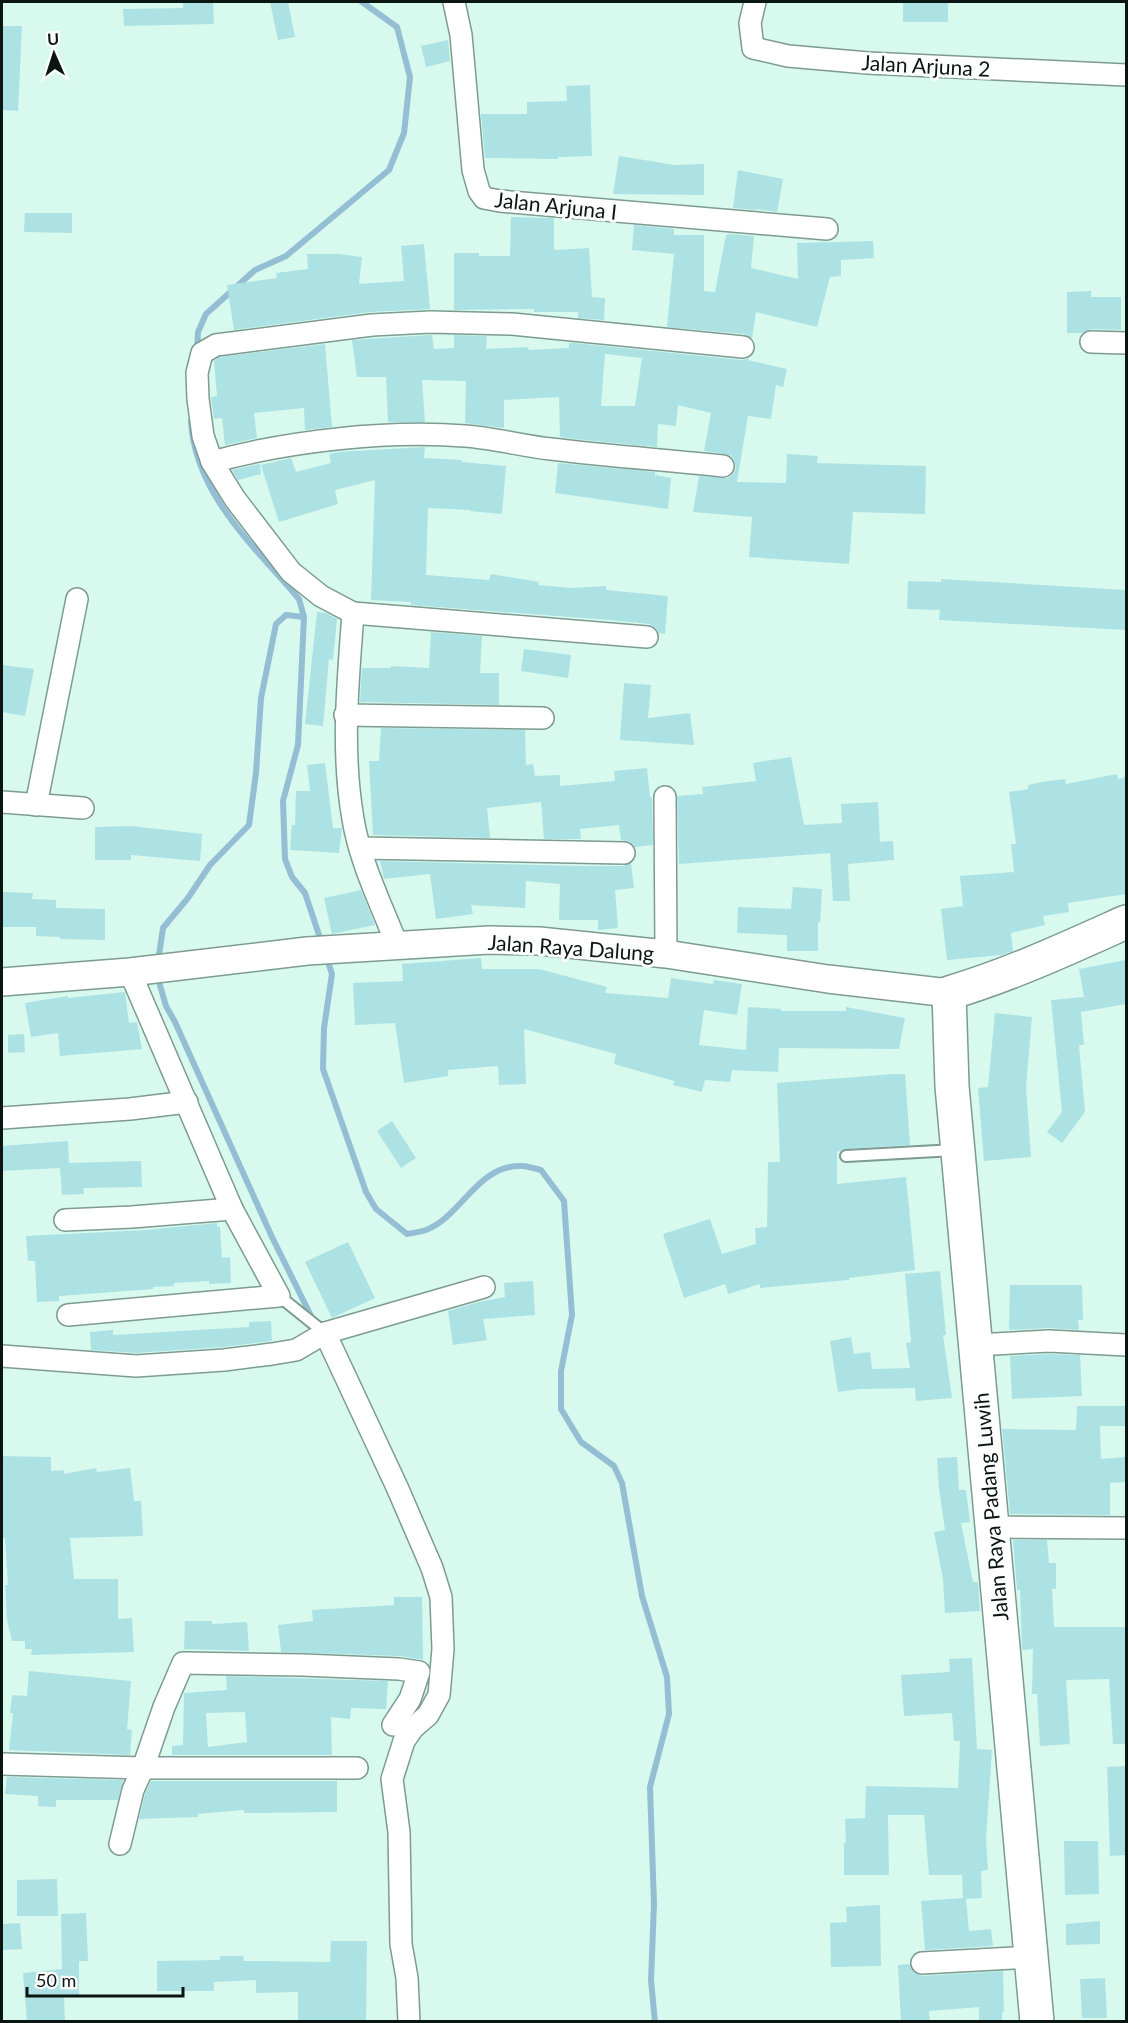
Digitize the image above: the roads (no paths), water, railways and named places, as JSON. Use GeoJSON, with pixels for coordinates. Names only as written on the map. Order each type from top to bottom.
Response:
{"type":"FeatureCollection","features":[{"type":"Feature","properties":{"kind":"main road","name":"Jalan Raya Dalung"},"geometry":{"type":"LineString","coordinates":[[949,993],[1060,953],[1126,922]]}},
{"type":"Feature","properties":{"kind":"main road","name":"Jalan Raya Padang Luwih"},"geometry":{"type":"LineString","coordinates":[[949,993],[952,1086],[1037,2022]]}},
{"type":"Feature","properties":{"kind":"street","name":"Jalan Arjuna I"},"geometry":{"type":"LineString","coordinates":[[454,2],[461,35],[473,170],[479,191],[484,198],[827,229]]}},
{"type":"Feature","properties":{"kind":"street","name":"Jalan Arjuna 2"},"geometry":{"type":"LineString","coordinates":[[755,2],[750,23],[753,48],[788,56],[868,63],[1126,75]]}},
{"type":"Feature","properties":{"kind":"street"},"geometry":{"type":"LineString","coordinates":[[647,637],[353,613],[321,596],[291,572],[236,499],[213,462],[200,423],[197,373],[202,353],[216,345],[372,325],[440,322],[512,324],[743,347]]}},
{"type":"Feature","properties":{"kind":"street"},"geometry":{"type":"LineString","coordinates":[[1091,342],[1126,343]]}},
{"type":"Feature","properties":{"kind":"street"},"geometry":{"type":"LineString","coordinates":[[213,462],[265,450],[364,437],[442,435],[467,436],[550,449],[723,466]]}},
{"type":"Feature","properties":{"kind":"street"},"geometry":{"type":"LineString","coordinates":[[36,805],[77,599]]}},
{"type":"Feature","properties":{"kind":"street"},"geometry":{"type":"LineString","coordinates":[[353,613],[345,715],[348,781],[353,820],[360,848],[397,945]]}},
{"type":"Feature","properties":{"kind":"street"},"geometry":{"type":"LineString","coordinates":[[345,715],[543,718]]}},
{"type":"Feature","properties":{"kind":"street"},"geometry":{"type":"LineString","coordinates":[[665,797],[666,954]]}},
{"type":"Feature","properties":{"kind":"street"},"geometry":{"type":"LineString","coordinates":[[2,802],[83,808]]}},
{"type":"Feature","properties":{"kind":"street"},"geometry":{"type":"LineString","coordinates":[[360,848],[624,853]]}},
{"type":"Feature","properties":{"kind":"street","name":"Jalan Raya Dalung"},"geometry":{"type":"LineString","coordinates":[[2,982],[130,972],[307,951],[489,940],[539,941],[666,954],[828,979],[949,993]]}},
{"type":"Feature","properties":{"kind":"street"},"geometry":{"type":"LineString","coordinates":[[69,1315],[279,1296],[232,1209],[130,972]]}},
{"type":"Feature","properties":{"kind":"street"},"geometry":{"type":"LineString","coordinates":[[2,1118],[130,1109],[187,1102]]}},
{"type":"Feature","properties":{"kind":"street"},"geometry":{"type":"LineString","coordinates":[[64,1220],[232,1209]]}},
{"type":"Feature","properties":{"kind":"street"},"geometry":{"type":"LineString","coordinates":[[2,1356],[136,1366],[224,1360],[296,1350],[325,1332],[484,1287]]}},
{"type":"Feature","properties":{"kind":"street"},"geometry":{"type":"LineString","coordinates":[[325,1332],[398,1487],[432,1568],[441,1597],[443,1648],[439,1695],[428,1715],[413,1728],[404,1741],[392,1779],[399,1832],[401,1944],[407,1978],[409,2022]]}},
{"type":"Feature","properties":{"kind":"street"},"geometry":{"type":"LineString","coordinates":[[975,1345],[1049,1341],[1126,1345]]}},
{"type":"Feature","properties":{"kind":"street"},"geometry":{"type":"LineString","coordinates":[[993,1527],[1126,1528]]}},
{"type":"Feature","properties":{"kind":"street"},"geometry":{"type":"LineString","coordinates":[[120,1844],[134,1790],[164,1707],[183,1663],[303,1665],[419,1672],[410,1699],[393,1725]]}},
{"type":"Feature","properties":{"kind":"street"},"geometry":{"type":"LineString","coordinates":[[2,1764],[143,1768],[357,1768]]}},
{"type":"Feature","properties":{"kind":"street"},"geometry":{"type":"LineString","coordinates":[[922,1963],[1030,1957]]}},
{"type":"Feature","properties":{"kind":"lane"},"geometry":{"type":"LineString","coordinates":[[846,1156],[958,1149]]}},
{"type":"Feature","properties":{"kind":"lane"},"geometry":{"type":"LineString","coordinates":[[279,1296],[325,1332]]}},
{"type":"Feature","properties":{"kind":"waterway"},"geometry":{"type":"LineString","coordinates":[[197,351],[198,332],[206,314],[255,270],[286,256],[389,170],[404,133],[410,77],[397,27],[362,2]]}},
{"type":"Feature","properties":{"kind":"waterway"},"geometry":{"type":"LineString","coordinates":[[191,421],[195,447],[203,472],[215,495],[246,539],[299,599],[304,617],[298,745],[283,801],[285,859],[292,877],[305,893],[322,944]]}},
{"type":"Feature","properties":{"kind":"waterway"},"geometry":{"type":"LineString","coordinates":[[158,962],[163,928],[188,898],[210,865],[249,825],[256,773],[261,698],[276,624],[286,615],[304,617]]}},
{"type":"Feature","properties":{"kind":"waterway"},"geometry":{"type":"LineString","coordinates":[[326,956],[332,974],[324,1028],[323,1069],[366,1192],[376,1209],[407,1234],[424,1231],[450,1214],[494,1173],[522,1166],[541,1170],[564,1201],[572,1315],[561,1371],[561,1409],[581,1442],[614,1466],[622,1483],[642,1596],[667,1677],[669,1714],[650,1787],[654,1904],[651,1980],[655,2022]]}},
{"type":"Feature","properties":{"kind":"waterway"},"geometry":{"type":"LineString","coordinates":[[157,975],[166,1006],[272,1237],[313,1320]]}}]}
